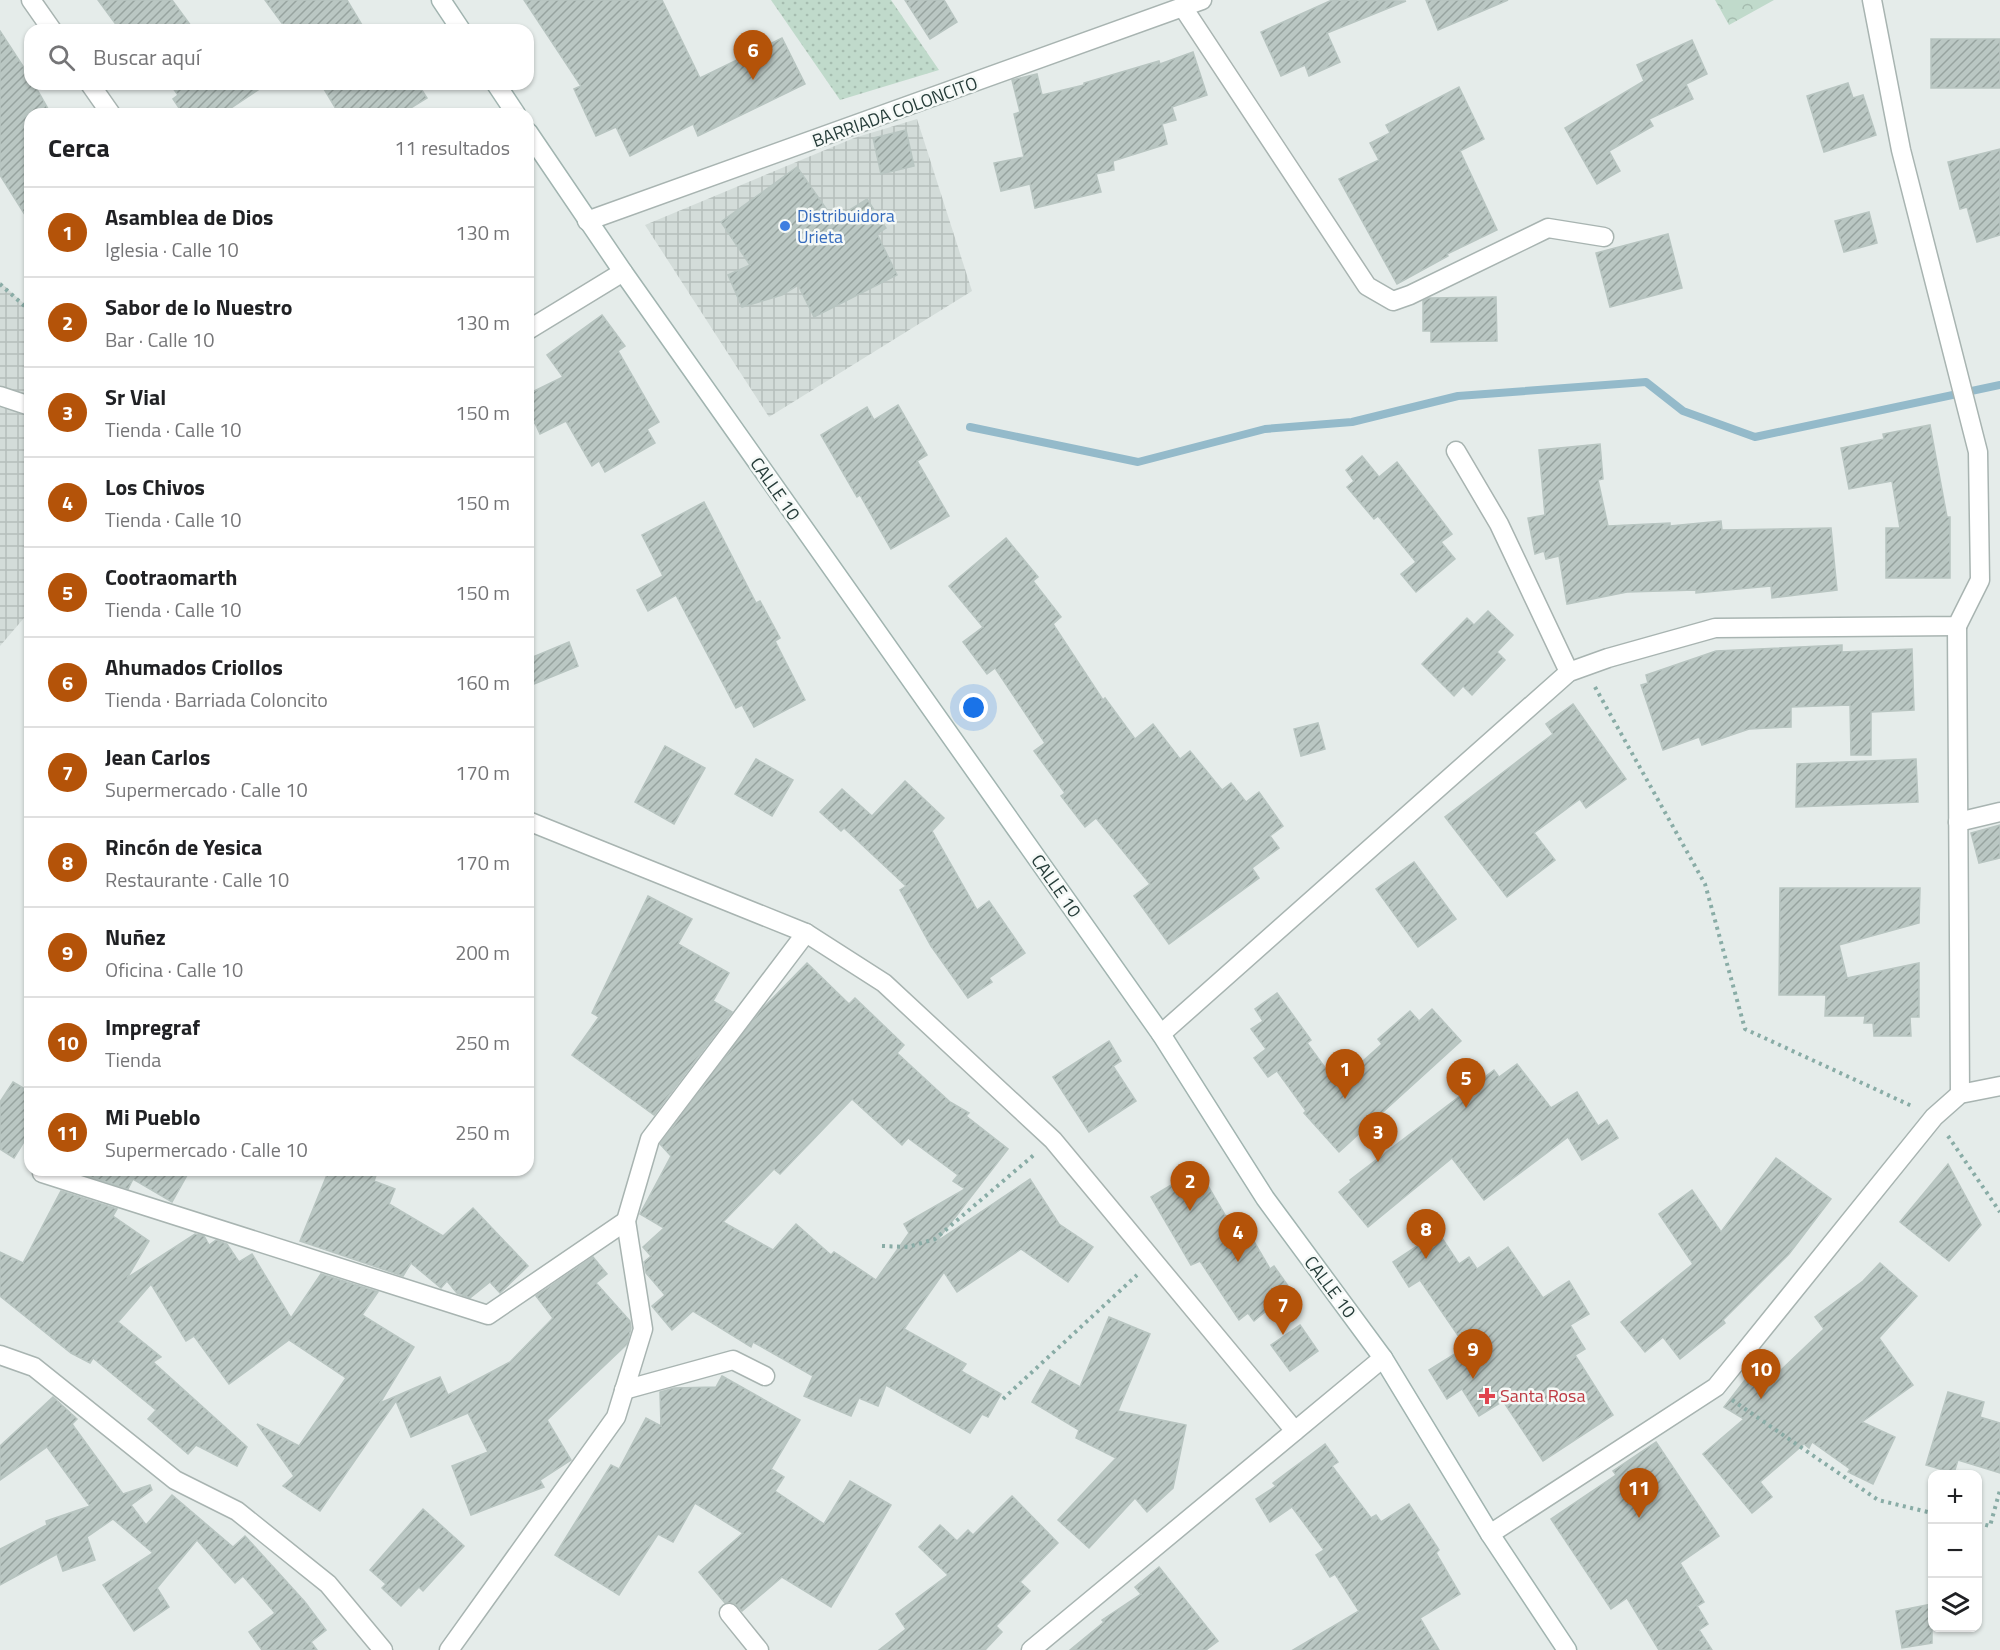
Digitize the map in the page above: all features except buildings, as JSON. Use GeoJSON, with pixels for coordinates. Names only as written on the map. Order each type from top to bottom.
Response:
{"type":"FeatureCollection","features":[{"type":"Feature","properties":{"kind":"street"},"geometry":{"type":"LineString","coordinates":[[31,0],[48,24]]}},
{"type":"Feature","properties":{"kind":"street"},"geometry":{"type":"LineString","coordinates":[[441,0],[456,24]]}},
{"type":"Feature","properties":{"kind":"street","name":"BARRIADA COLONCITO"},"geometry":{"type":"LineString","coordinates":[[587,221],[1184,9],[1202,0]]}},
{"type":"Feature","properties":{"kind":"street"},"geometry":{"type":"LineString","coordinates":[[1872,0],[1901,150],[1978,452],[1980,580],[1957,626],[1960,1094]]}},
{"type":"Feature","properties":{"kind":"street"},"geometry":{"type":"LineString","coordinates":[[1184,9],[1367,286],[1393,301],[1410,296],[1548,228],[1604,237]]}},
{"type":"Feature","properties":{"kind":"street"},"geometry":{"type":"LineString","coordinates":[[94,90],[107,108]]}},
{"type":"Feature","properties":{"kind":"street"},"geometry":{"type":"LineString","coordinates":[[500,90],[512,108]]}},
{"type":"Feature","properties":{"kind":"street","name":"CALLE 10"},"geometry":{"type":"LineString","coordinates":[[534,141],[587,221],[1161,1034],[1264,1198],[1383,1358],[1490,1534],[1567,1650]]}},
{"type":"Feature","properties":{"kind":"street"},"geometry":{"type":"LineString","coordinates":[[534,326],[623,272]]}},
{"type":"Feature","properties":{"kind":"street"},"geometry":{"type":"LineString","coordinates":[[0,396],[24,404]]}},
{"type":"Feature","properties":{"kind":"street"},"geometry":{"type":"LineString","coordinates":[[1456,451],[1499,524],[1576,670]]}},
{"type":"Feature","properties":{"kind":"street"},"geometry":{"type":"LineString","coordinates":[[1161,1034],[1576,670],[1715,628],[1957,626]]}},
{"type":"Feature","properties":{"kind":"street"},"geometry":{"type":"LineString","coordinates":[[1958,822],[2000,812]]}},
{"type":"Feature","properties":{"kind":"street"},"geometry":{"type":"LineString","coordinates":[[534,823],[806,933],[884,983],[1053,1140],[1294,1431]]}},
{"type":"Feature","properties":{"kind":"street"},"geometry":{"type":"LineString","coordinates":[[449,1650],[616,1417],[643,1329],[626,1221],[650,1138],[806,933]]}},
{"type":"Feature","properties":{"kind":"street"},"geometry":{"type":"LineString","coordinates":[[1490,1534],[1716,1387],[1934,1117],[1960,1094],[2000,1086]]}},
{"type":"Feature","properties":{"kind":"street"},"geometry":{"type":"LineString","coordinates":[[51,1176],[488,1315],[626,1221]]}},
{"type":"Feature","properties":{"kind":"street"},"geometry":{"type":"LineString","coordinates":[[0,1355],[34,1366],[175,1480],[237,1511],[328,1584],[383,1650]]}},
{"type":"Feature","properties":{"kind":"street"},"geometry":{"type":"LineString","coordinates":[[1031,1650],[1383,1358]]}},
{"type":"Feature","properties":{"kind":"street"},"geometry":{"type":"LineString","coordinates":[[624,1390],[733,1360],[765,1376]]}},
{"type":"Feature","properties":{"kind":"street"},"geometry":{"type":"LineString","coordinates":[[729,1612],[759,1650]]}},
{"type":"Feature","properties":{"kind":"path"},"geometry":{"type":"LineString","coordinates":[[0,284],[24,306]]}},
{"type":"Feature","properties":{"kind":"path"},"geometry":{"type":"LineString","coordinates":[[1576,670],[1706,884],[1744,1029],[1934,1117],[2000,1212]]}},
{"type":"Feature","properties":{"kind":"path"},"geometry":{"type":"LineString","coordinates":[[882,1246],[908,1247],[935,1239],[1053,1140]]}},
{"type":"Feature","properties":{"kind":"path"},"geometry":{"type":"LineString","coordinates":[[1003,1399],[1153,1260]]}},
{"type":"Feature","properties":{"kind":"path"},"geometry":{"type":"LineString","coordinates":[[1716,1387],[1749,1414],[1878,1500],[1928,1512]]}},
{"type":"Feature","properties":{"kind":"path"},"geometry":{"type":"LineString","coordinates":[[1981,1524],[1990,1526],[2000,1490]]}},
{"type":"Feature","properties":{"kind":"shaded area"},"geometry":{"type":"Polygon","coordinates":[[[917,119],[972,291],[769,417],[645,225],[854,138],[917,119]]]}},
{"type":"Feature","properties":{"kind":"shaded area"},"geometry":{"type":"Polygon","coordinates":[[[0,282],[24,304],[24,618],[0,646],[0,282]]]}},
{"type":"Feature","properties":{"kind":"green space"},"geometry":{"type":"Polygon","coordinates":[[[771,0],[891,0],[939,70],[840,100],[771,0]]]}},
{"type":"Feature","properties":{"kind":"green space"},"geometry":{"type":"Polygon","coordinates":[[[1715,0],[1774,0],[1729,25],[1715,0]]]}},
{"type":"Feature","properties":{"kind":"waterway"},"geometry":{"type":"LineString","coordinates":[[970,427],[1138,462],[1265,429],[1352,422],[1458,396],[1646,382],[1683,411],[1755,437],[2000,385]]}},
{"type":"Feature","properties":{"kind":"place","name":"Ahumados Criollos"},"geometry":{"type":"Point","coordinates":[753,80]}},
{"type":"Feature","properties":{"kind":"place","name":"Distribuidora Urieta"},"geometry":{"type":"Point","coordinates":[785,226]}},
{"type":"Feature","properties":{"kind":"place","name":"Asamblea de Dios"},"geometry":{"type":"Point","coordinates":[1345,1099]}},
{"type":"Feature","properties":{"kind":"place","name":"Cootraomarth"},"geometry":{"type":"Point","coordinates":[1466,1108]}},
{"type":"Feature","properties":{"kind":"place","name":"Sr Vial"},"geometry":{"type":"Point","coordinates":[1378,1162]}},
{"type":"Feature","properties":{"kind":"place","name":"Sabor de lo Nuestro"},"geometry":{"type":"Point","coordinates":[1190,1211]}},
{"type":"Feature","properties":{"kind":"place","name":"Rincón de Yesica"},"geometry":{"type":"Point","coordinates":[1426,1259]}},
{"type":"Feature","properties":{"kind":"place","name":"Los Chivos"},"geometry":{"type":"Point","coordinates":[1238,1262]}},
{"type":"Feature","properties":{"kind":"place","name":"Jean Carlos"},"geometry":{"type":"Point","coordinates":[1283,1335]}},
{"type":"Feature","properties":{"kind":"place","name":"Nuñez"},"geometry":{"type":"Point","coordinates":[1473,1379]}},
{"type":"Feature","properties":{"kind":"place","name":"Santa Rosa"},"geometry":{"type":"Point","coordinates":[1487,1396]}},
{"type":"Feature","properties":{"kind":"place","name":"Impregraf"},"geometry":{"type":"Point","coordinates":[1761,1399]}},
{"type":"Feature","properties":{"kind":"place","name":"Mi Pueblo"},"geometry":{"type":"Point","coordinates":[1639,1518]}}]}
